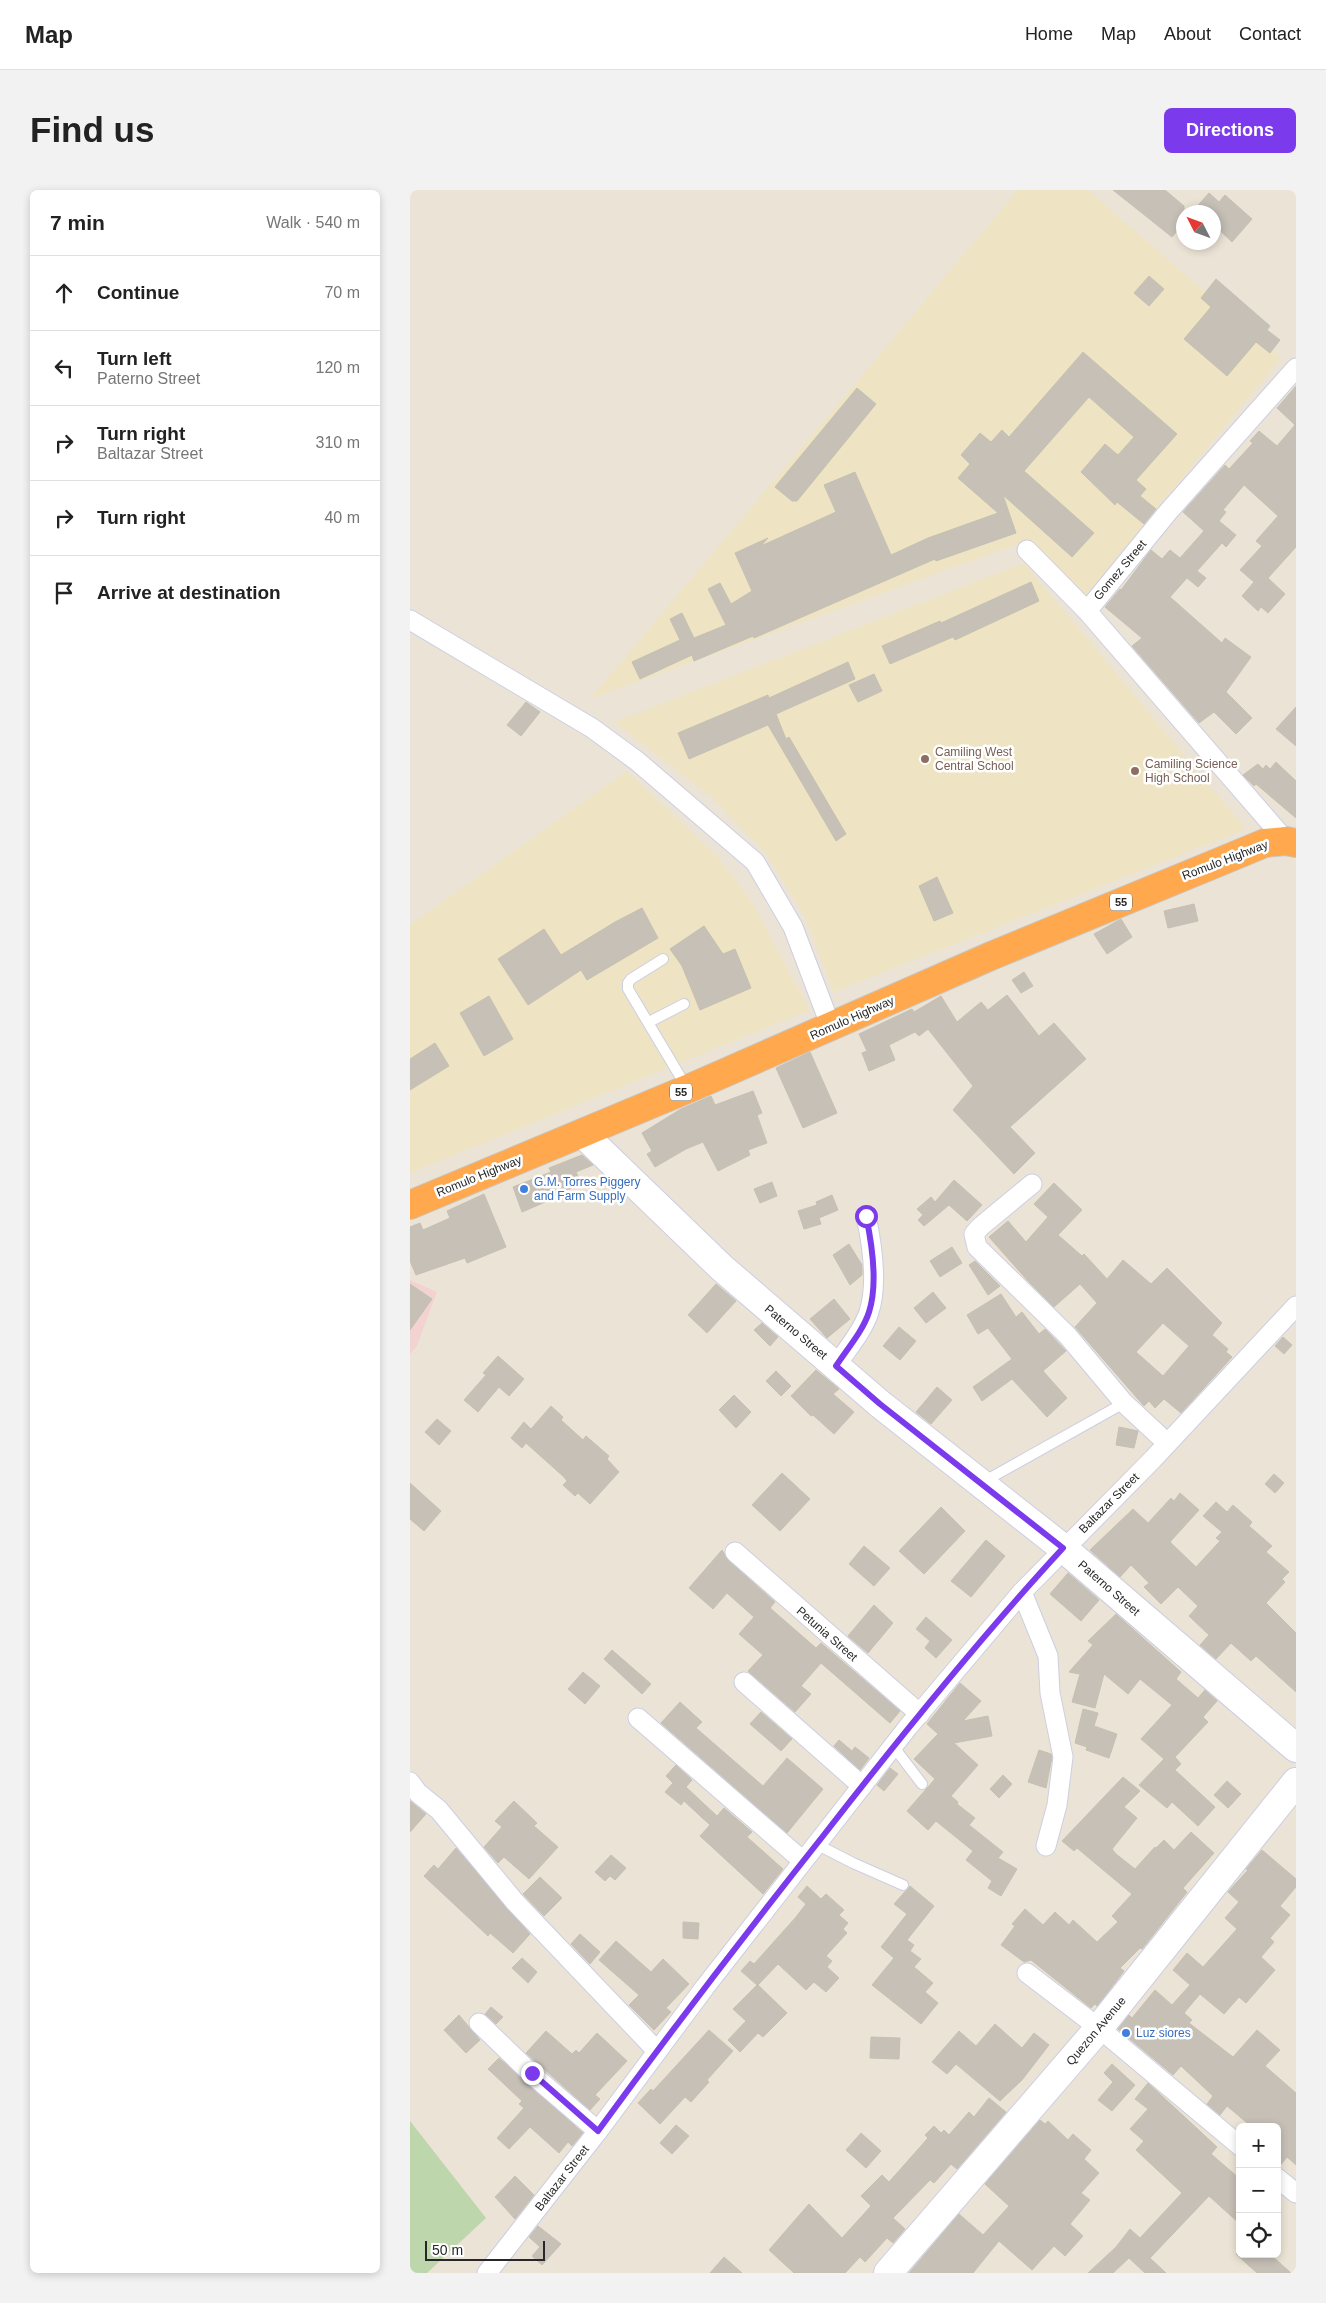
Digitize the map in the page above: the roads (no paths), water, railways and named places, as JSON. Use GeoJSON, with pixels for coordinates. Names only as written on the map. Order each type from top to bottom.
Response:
{"type":"FeatureCollection","features":[{"type":"Feature","properties":{"kind":"highway","name":"Romulo Highway"},"geometry":{"type":"LineString","coordinates":[[410,1205],[583,1134],[991,956],[1215,863],[1265,843],[1291,842]]}},
{"type":"Feature","properties":{"kind":"street","name":"Gomez Street"},"geometry":{"type":"LineString","coordinates":[[1291,842],[1087,610],[1168,512],[1295,372]]}},
{"type":"Feature","properties":{"kind":"street"},"geometry":{"type":"LineString","coordinates":[[1027,550],[1087,610]]}},
{"type":"Feature","properties":{"kind":"street"},"geometry":{"type":"LineString","coordinates":[[410,620],[592,728],[637,761],[755,862],[793,927],[831,1027]]}},
{"type":"Feature","properties":{"kind":"street","name":"Paterno Street"},"geometry":{"type":"LineString","coordinates":[[583,1134],[722,1268],[880,1404],[1063,1548],[1296,1748]]}},
{"type":"Feature","properties":{"kind":"street"},"geometry":{"type":"LineString","coordinates":[[1032,1184],[980,1227],[974,1234],[977,1246],[1066,1335],[1124,1402],[1168,1443]]}},
{"type":"Feature","properties":{"kind":"street"},"geometry":{"type":"LineString","coordinates":[[836,1366],[869,1312],[873,1244],[866,1216]]}},
{"type":"Feature","properties":{"kind":"street","name":"Baltazar Street"},"geometry":{"type":"LineString","coordinates":[[487,2273],[893,1746],[1022,1592],[1063,1548],[1168,1443],[1296,1306]]}},
{"type":"Feature","properties":{"kind":"street","name":"Petunia Street"},"geometry":{"type":"LineString","coordinates":[[735,1552],[920,1714]]}},
{"type":"Feature","properties":{"kind":"street"},"geometry":{"type":"LineString","coordinates":[[1022,1592],[1048,1656],[1050,1693],[1063,1757],[1057,1804],[1046,1846]]}},
{"type":"Feature","properties":{"kind":"street"},"geometry":{"type":"LineString","coordinates":[[744,1682],[862,1786]]}},
{"type":"Feature","properties":{"kind":"street"},"geometry":{"type":"LineString","coordinates":[[638,1718],[803,1861]]}},
{"type":"Feature","properties":{"kind":"street"},"geometry":{"type":"LineString","coordinates":[[410,1782],[418,1793],[439,1810],[515,1902],[657,2051]]}},
{"type":"Feature","properties":{"kind":"street","name":"Quezon Avenue"},"geometry":{"type":"LineString","coordinates":[[888,2273],[1099,2028],[1296,1782]]}},
{"type":"Feature","properties":{"kind":"street"},"geometry":{"type":"LineString","coordinates":[[1027,1972],[1099,2028],[1236,2143]]}},
{"type":"Feature","properties":{"kind":"street"},"geometry":{"type":"LineString","coordinates":[[479,2023],[535,2077],[598,2131]]}},
{"type":"Feature","properties":{"kind":"street"},"geometry":{"type":"LineString","coordinates":[[1281,2181],[1296,2193]]}},
{"type":"Feature","properties":{"kind":"lane"},"geometry":{"type":"LineString","coordinates":[[663,960],[628,983],[628,989],[687,1089]]}},
{"type":"Feature","properties":{"kind":"lane"},"geometry":{"type":"LineString","coordinates":[[649,1022],[684,1004]]}},
{"type":"Feature","properties":{"kind":"lane"},"geometry":{"type":"LineString","coordinates":[[981,1484],[1124,1402]]}},
{"type":"Feature","properties":{"kind":"lane"},"geometry":{"type":"LineString","coordinates":[[893,1746],[922,1784]]}},
{"type":"Feature","properties":{"kind":"lane"},"geometry":{"type":"LineString","coordinates":[[816,1844],[852,1863],[903,1884]]}},
{"type":"Feature","properties":{"kind":"place","name":"Camiling West Central School"},"geometry":{"type":"Point","coordinates":[925,759]}},
{"type":"Feature","properties":{"kind":"place","name":"Camiling Science High School"},"geometry":{"type":"Point","coordinates":[1135,771]}},
{"type":"Feature","properties":{"kind":"place","name":"G.M. Torres Piggery and Farm Supply"},"geometry":{"type":"Point","coordinates":[524,1189]}},
{"type":"Feature","properties":{"kind":"place","name":"Luz siores"},"geometry":{"type":"Point","coordinates":[1126,2033]}}]}
